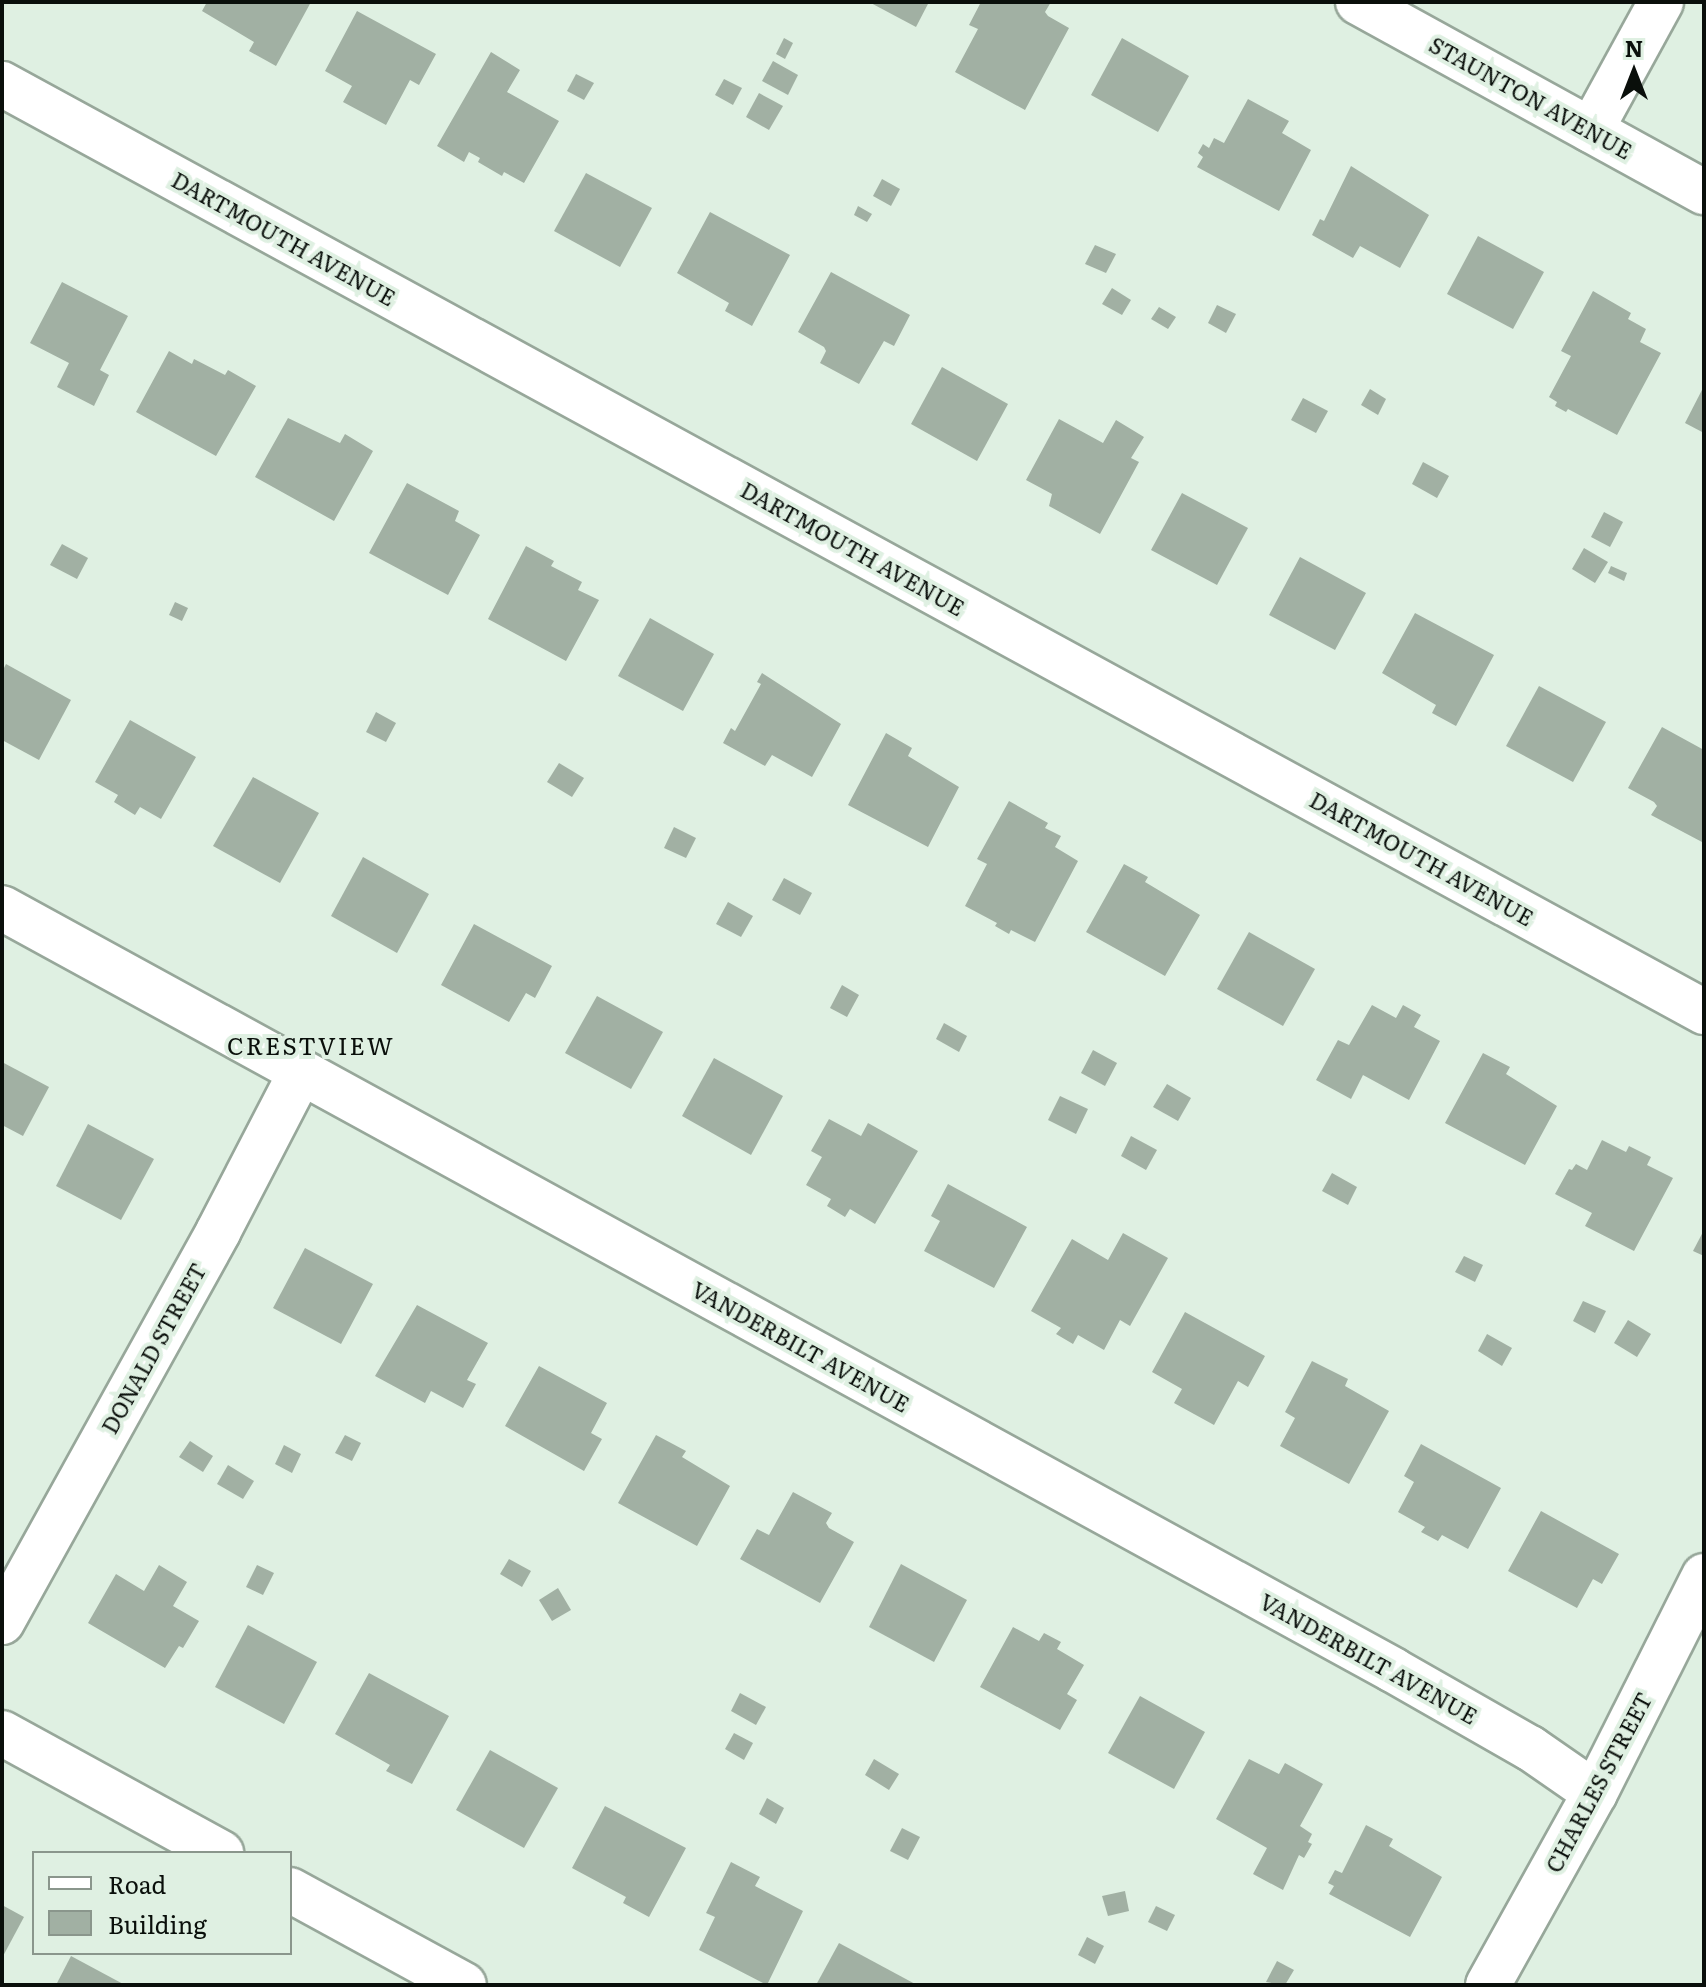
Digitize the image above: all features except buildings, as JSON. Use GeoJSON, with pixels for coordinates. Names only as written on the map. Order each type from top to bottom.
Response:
{"type":"FeatureCollection","features":[{"type":"Feature","properties":{"kind":"street","name":"STAUNTON AVENUE"},"geometry":{"type":"LineString","coordinates":[[1358,2],[1704,192]]}},
{"type":"Feature","properties":{"kind":"street"},"geometry":{"type":"LineString","coordinates":[[1591,130],[1661,2]]}},
{"type":"Feature","properties":{"kind":"street","name":"DARTMOUTH AVENUE"},"geometry":{"type":"LineString","coordinates":[[2,84],[1704,1012]]}},
{"type":"Feature","properties":{"kind":"street","name":"VANDERBILT AVENUE"},"geometry":{"type":"LineString","coordinates":[[2,908],[1393,1670],[1530,1748],[1595,1793]]}},
{"type":"Feature","properties":{"kind":"street","name":"DONALD STREET"},"geometry":{"type":"LineString","coordinates":[[2,1622],[218,1232],[301,1072]]}},
{"type":"Feature","properties":{"kind":"street","name":"CHARLES STREET"},"geometry":{"type":"LineString","coordinates":[[1488,1985],[1595,1793],[1704,1576]]}},
{"type":"Feature","properties":{"kind":"street"},"geometry":{"type":"LineString","coordinates":[[2,1733],[217,1851]]}},
{"type":"Feature","properties":{"kind":"street"},"geometry":{"type":"LineString","coordinates":[[292,1891],[464,1985]]}},
{"type":"Feature","properties":{"kind":"district","name":"CRESTVIEW"},"geometry":{"type":"Point","coordinates":[311,1045]}}]}
